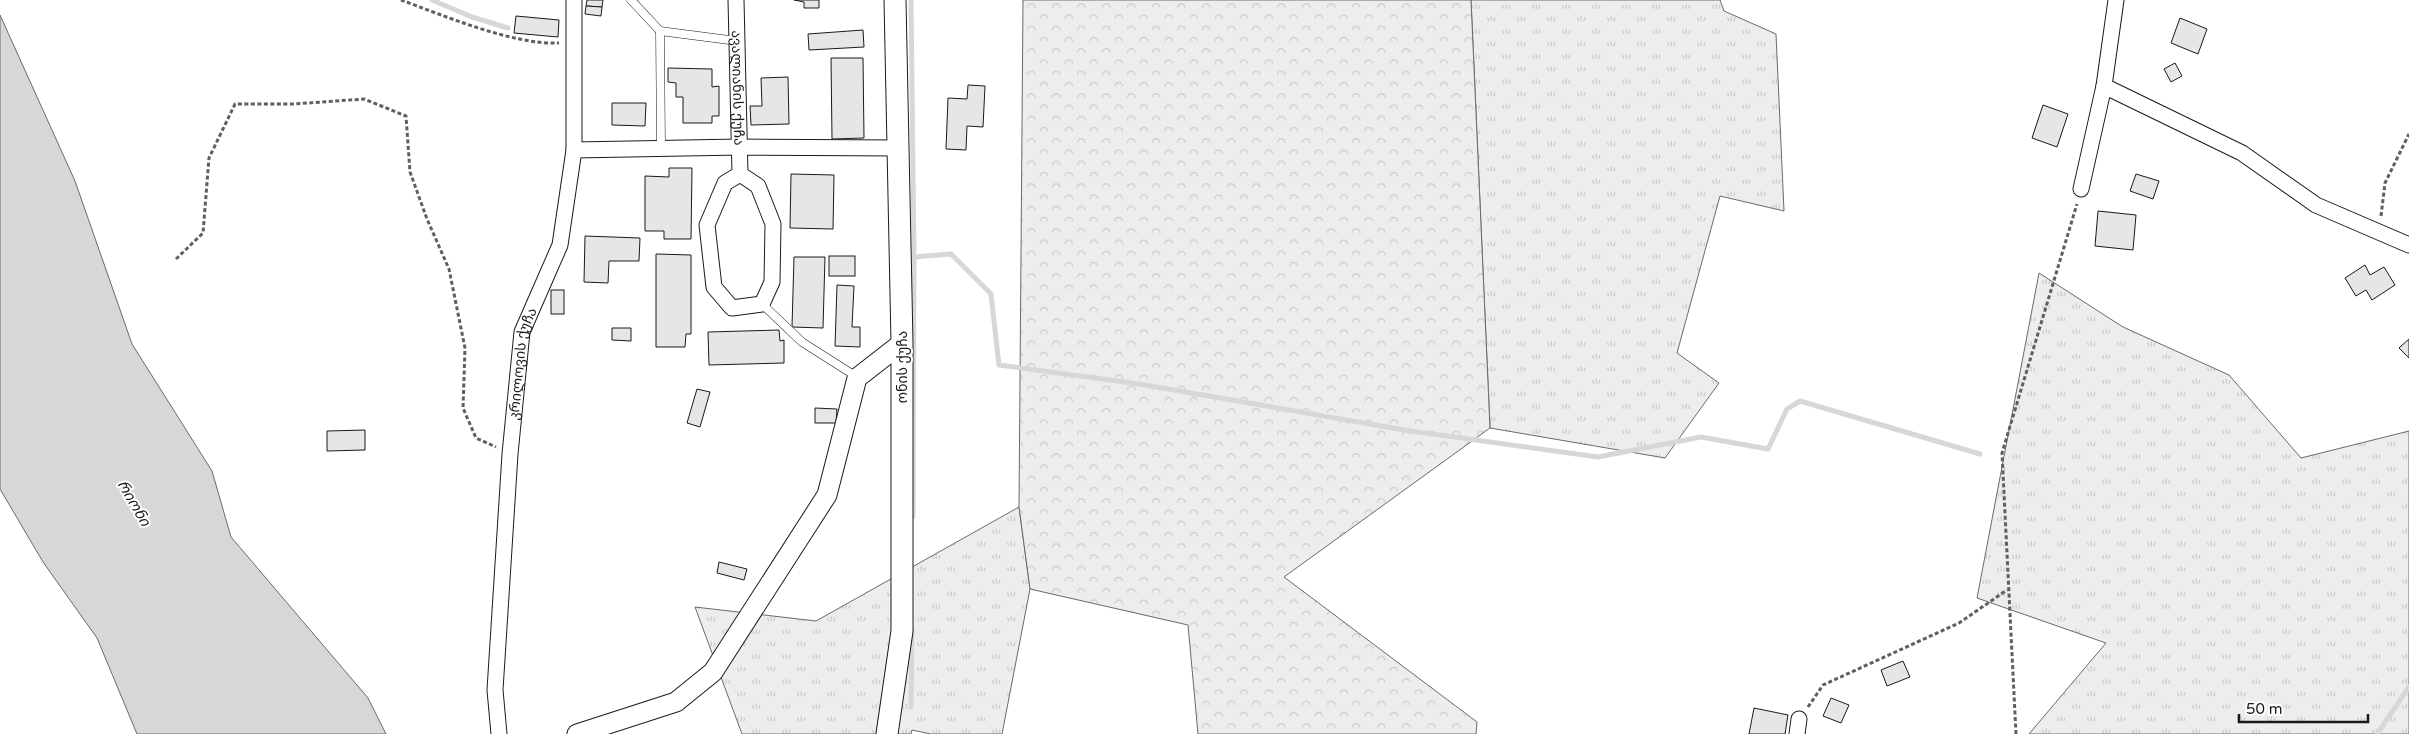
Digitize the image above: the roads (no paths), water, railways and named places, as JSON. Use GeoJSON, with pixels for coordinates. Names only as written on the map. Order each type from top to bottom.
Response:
{"type":"FeatureCollection","features":[{"type":"Feature","properties":{"kind":"main road","name":"ონის ქუჩა"},"geometry":{"type":"LineString","coordinates":[[888,734],[902,631],[902,343],[895,0]]}},
{"type":"Feature","properties":{"kind":"street","name":"კრილოვის ქუჩა"},"geometry":{"type":"LineString","coordinates":[[499,734],[495,690],[510,454],[522,332],[560,245],[574,150],[574,0]]}},
{"type":"Feature","properties":{"kind":"street","name":"ავალიანის ქუჩა"},"geometry":{"type":"LineString","coordinates":[[736,0],[740,174]]}},
{"type":"Feature","properties":{"kind":"street"},"geometry":{"type":"LineString","coordinates":[[2081,189],[2104,86],[2116,0]]}},
{"type":"Feature","properties":{"kind":"street"},"geometry":{"type":"LineString","coordinates":[[2104,86],[2242,153],[2316,205],[2409,245]]}},
{"type":"Feature","properties":{"kind":"street"},"geometry":{"type":"LineString","coordinates":[[574,150],[740,146],[899,148]]}},
{"type":"Feature","properties":{"kind":"street"},"geometry":{"type":"LineString","coordinates":[[740,174],[758,186],[773,224],[772,282],[762,304],[732,308],[714,287],[707,225],[725,183],[740,174]]}},
{"type":"Feature","properties":{"kind":"street"},"geometry":{"type":"LineString","coordinates":[[577,734],[676,702],[713,672],[827,495],[857,378],[902,343]]}},
{"type":"Feature","properties":{"kind":"lane"},"geometry":{"type":"LineString","coordinates":[[631,0],[660,31],[737,41]]}},
{"type":"Feature","properties":{"kind":"lane"},"geometry":{"type":"LineString","coordinates":[[660,31],[661,148]]}},
{"type":"Feature","properties":{"kind":"lane"},"geometry":{"type":"LineString","coordinates":[[762,304],[802,342],[857,378]]}},
{"type":"Feature","properties":{"kind":"water","name":"რიონი"},"geometry":{"type":"Polygon","coordinates":[[[0,15],[75,181],[132,344],[212,471],[231,537],[368,698],[386,734],[137,734],[97,638],[43,562],[0,489],[0,15]]]}},
{"type":"Feature","properties":{"kind":"waterway"},"geometry":{"type":"LineString","coordinates":[[432,0],[472,17],[508,28]]}},
{"type":"Feature","properties":{"kind":"waterway"},"geometry":{"type":"LineString","coordinates":[[911,0],[914,257],[913,517]]}},
{"type":"Feature","properties":{"kind":"waterway"},"geometry":{"type":"LineString","coordinates":[[914,257],[951,254],[991,294],[999,365],[1139,384],[1404,430],[1598,457],[1701,437],[1768,449],[1787,409],[1800,401],[1980,454]]}},
{"type":"Feature","properties":{"kind":"waterway"},"geometry":{"type":"LineString","coordinates":[[911,707],[912,630]]}},
{"type":"Feature","properties":{"kind":"waterway"},"geometry":{"type":"LineString","coordinates":[[2377,734],[2409,687]]}}]}
